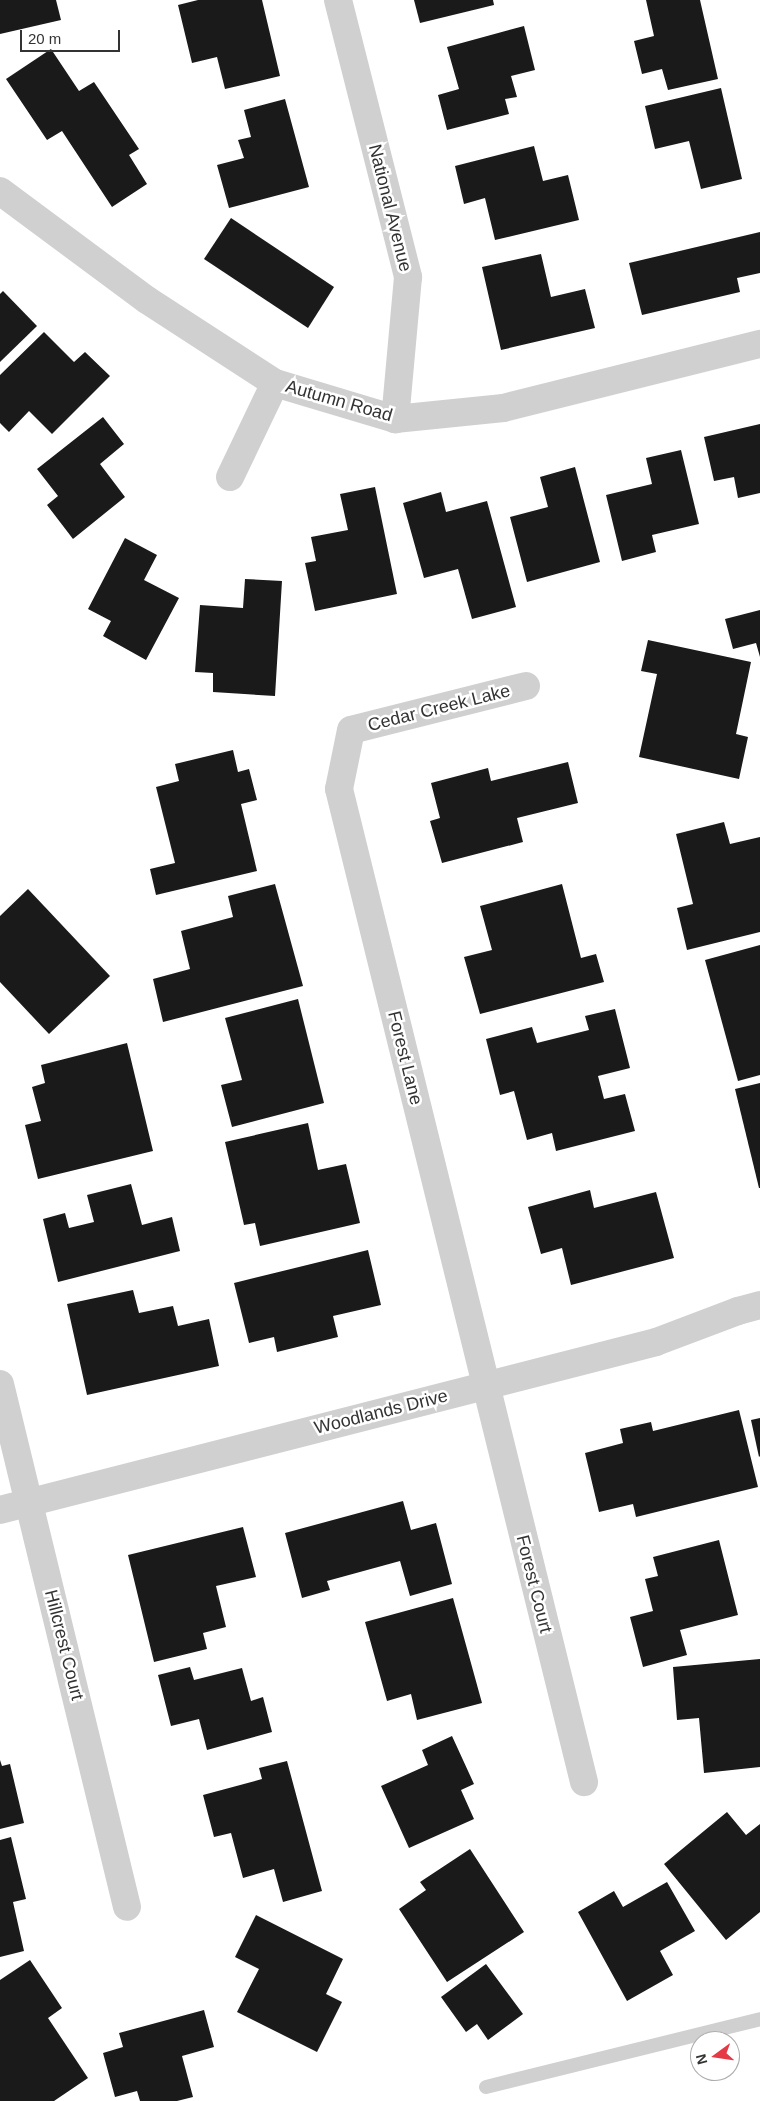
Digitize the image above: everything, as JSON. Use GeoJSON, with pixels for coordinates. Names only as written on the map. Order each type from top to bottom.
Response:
{"type":"FeatureCollection","features":[{"type":"Feature","properties":{"kind":"street","name":"National Avenue"},"geometry":{"type":"LineString","coordinates":[[338,0],[408,277],[395,419]]}},
{"type":"Feature","properties":{"kind":"street","name":"Autumn Road"},"geometry":{"type":"LineString","coordinates":[[0,192],[147,300],[275,384],[395,419],[503,408],[760,344]]}},
{"type":"Feature","properties":{"kind":"street"},"geometry":{"type":"LineString","coordinates":[[230,477],[275,384]]}},
{"type":"Feature","properties":{"kind":"street","name":"Cedar Creek Lake"},"geometry":{"type":"LineString","coordinates":[[351,730],[526,686]]}},
{"type":"Feature","properties":{"kind":"street","name":"Forest Lane"},"geometry":{"type":"LineString","coordinates":[[351,730],[339,789],[485,1386]]}},
{"type":"Feature","properties":{"kind":"street","name":"Woodlands Drive"},"geometry":{"type":"LineString","coordinates":[[0,1510],[29,1501],[656,1342],[738,1311],[760,1305]]}},
{"type":"Feature","properties":{"kind":"street","name":"Hillcrest Court"},"geometry":{"type":"LineString","coordinates":[[0,1384],[127,1907]]}},
{"type":"Feature","properties":{"kind":"street","name":"Forest Court"},"geometry":{"type":"LineString","coordinates":[[485,1386],[584,1782]]}},
{"type":"Feature","properties":{"kind":"lane"},"geometry":{"type":"LineString","coordinates":[[486,2087],[760,2018]]}},
{"type":"Feature","properties":{"kind":"building"},"geometry":{"type":"Polygon","coordinates":[[[0,0],[56,0],[61,20],[0,34],[0,0]]]}},
{"type":"Feature","properties":{"kind":"building"},"geometry":{"type":"Polygon","coordinates":[[[198,0],[262,0],[280,76],[225,89],[217,57],[192,63],[178,5],[198,0]]]}},
{"type":"Feature","properties":{"kind":"building"},"geometry":{"type":"Polygon","coordinates":[[[414,0],[493,0],[494,5],[420,23],[414,0]]]}},
{"type":"Feature","properties":{"kind":"building"},"geometry":{"type":"Polygon","coordinates":[[[646,0],[700,0],[718,79],[668,90],[662,69],[642,74],[634,41],[654,36],[646,0]]]}},
{"type":"Feature","properties":{"kind":"building"},"geometry":{"type":"Polygon","coordinates":[[[524,26],[535,70],[511,76],[517,97],[505,99],[509,114],[447,130],[438,95],[459,89],[447,47],[524,26]]]}},
{"type":"Feature","properties":{"kind":"building"},"geometry":{"type":"Polygon","coordinates":[[[51,49],[79,91],[94,82],[139,149],[129,155],[147,184],[112,207],[62,131],[47,140],[6,79],[51,49]]]}},
{"type":"Feature","properties":{"kind":"building"},"geometry":{"type":"Polygon","coordinates":[[[721,88],[742,179],[701,189],[689,141],[655,149],[645,106],[721,88]]]}},
{"type":"Feature","properties":{"kind":"building"},"geometry":{"type":"Polygon","coordinates":[[[285,99],[309,187],[229,208],[217,165],[244,158],[238,140],[251,137],[244,110],[285,99]]]}},
{"type":"Feature","properties":{"kind":"building"},"geometry":{"type":"Polygon","coordinates":[[[534,146],[543,181],[568,175],[579,220],[495,240],[485,198],[464,204],[455,166],[534,146]]]}},
{"type":"Feature","properties":{"kind":"building"},"geometry":{"type":"Polygon","coordinates":[[[231,218],[334,287],[308,328],[204,259],[231,218]]]}},
{"type":"Feature","properties":{"kind":"building"},"geometry":{"type":"Polygon","coordinates":[[[760,232],[760,273],[737,278],[740,292],[642,315],[629,263],[760,232]]]}},
{"type":"Feature","properties":{"kind":"building"},"geometry":{"type":"Polygon","coordinates":[[[541,254],[551,297],[585,289],[595,328],[501,350],[482,267],[541,254]]]}},
{"type":"Feature","properties":{"kind":"building"},"geometry":{"type":"Polygon","coordinates":[[[3,291],[37,326],[0,362],[0,294],[3,291]]]}},
{"type":"Feature","properties":{"kind":"building"},"geometry":{"type":"Polygon","coordinates":[[[44,332],[74,362],[85,352],[110,376],[52,434],[29,411],[9,432],[0,423],[0,375],[44,332]]]}},
{"type":"Feature","properties":{"kind":"building"},"geometry":{"type":"Polygon","coordinates":[[[103,417],[124,444],[100,464],[125,497],[73,539],[47,505],[58,496],[37,469],[103,417]]]}},
{"type":"Feature","properties":{"kind":"building"},"geometry":{"type":"Polygon","coordinates":[[[760,424],[760,493],[738,498],[734,477],[714,481],[704,437],[760,424]]]}},
{"type":"Feature","properties":{"kind":"building"},"geometry":{"type":"Polygon","coordinates":[[[681,450],[699,524],[652,535],[656,552],[622,561],[606,495],[652,484],[646,458],[681,450]]]}},
{"type":"Feature","properties":{"kind":"building"},"geometry":{"type":"Polygon","coordinates":[[[575,467],[600,562],[527,582],[510,517],[548,507],[540,477],[575,467]]]}},
{"type":"Feature","properties":{"kind":"building"},"geometry":{"type":"Polygon","coordinates":[[[375,487],[397,594],[315,611],[305,563],[316,561],[311,537],[348,530],[340,494],[375,487]]]}},
{"type":"Feature","properties":{"kind":"building"},"geometry":{"type":"Polygon","coordinates":[[[441,492],[446,512],[487,501],[516,607],[472,619],[458,569],[424,578],[403,503],[441,492]]]}},
{"type":"Feature","properties":{"kind":"building"},"geometry":{"type":"Polygon","coordinates":[[[125,538],[157,555],[144,580],[179,598],[146,660],[103,636],[111,621],[88,609],[125,538]]]}},
{"type":"Feature","properties":{"kind":"building"},"geometry":{"type":"Polygon","coordinates":[[[245,579],[282,581],[275,696],[213,692],[213,673],[195,672],[200,605],[243,608],[245,579]]]}},
{"type":"Feature","properties":{"kind":"building"},"geometry":{"type":"Polygon","coordinates":[[[760,610],[760,657],[756,643],[733,649],[725,619],[760,610]]]}},
{"type":"Feature","properties":{"kind":"building"},"geometry":{"type":"Polygon","coordinates":[[[648,640],[751,662],[736,734],[748,737],[739,779],[639,757],[657,674],[641,671],[648,640]]]}},
{"type":"Feature","properties":{"kind":"building"},"geometry":{"type":"Polygon","coordinates":[[[233,750],[238,772],[249,769],[257,800],[241,804],[257,871],[156,895],[150,869],[175,863],[156,787],[179,781],[175,764],[233,750]]]}},
{"type":"Feature","properties":{"kind":"building"},"geometry":{"type":"Polygon","coordinates":[[[568,762],[578,803],[517,818],[523,842],[442,863],[430,821],[440,818],[431,783],[488,768],[491,781],[568,762]]]}},
{"type":"Feature","properties":{"kind":"building"},"geometry":{"type":"Polygon","coordinates":[[[724,822],[730,844],[760,837],[760,932],[687,950],[677,908],[693,904],[676,834],[724,822]]]}},
{"type":"Feature","properties":{"kind":"building"},"geometry":{"type":"Polygon","coordinates":[[[275,884],[303,986],[163,1022],[153,979],[190,969],[181,931],[233,917],[228,896],[275,884]]]}},
{"type":"Feature","properties":{"kind":"building"},"geometry":{"type":"Polygon","coordinates":[[[562,884],[581,958],[596,954],[604,982],[480,1014],[464,957],[492,950],[480,906],[562,884]]]}},
{"type":"Feature","properties":{"kind":"building"},"geometry":{"type":"Polygon","coordinates":[[[28,889],[110,976],[49,1034],[0,982],[0,916],[28,889]]]}},
{"type":"Feature","properties":{"kind":"building"},"geometry":{"type":"Polygon","coordinates":[[[760,945],[760,1075],[738,1081],[705,960],[760,945]]]}},
{"type":"Feature","properties":{"kind":"building"},"geometry":{"type":"Polygon","coordinates":[[[298,999],[324,1103],[232,1127],[221,1085],[242,1080],[225,1018],[298,999]]]}},
{"type":"Feature","properties":{"kind":"building"},"geometry":{"type":"Polygon","coordinates":[[[615,1009],[630,1068],[598,1076],[604,1099],[625,1094],[635,1131],[556,1151],[552,1133],[527,1140],[514,1091],[500,1095],[486,1039],[532,1027],[537,1043],[589,1030],[585,1016],[615,1009]]]}},
{"type":"Feature","properties":{"kind":"building"},"geometry":{"type":"Polygon","coordinates":[[[127,1043],[153,1151],[38,1179],[25,1125],[41,1121],[32,1087],[45,1083],[41,1065],[127,1043]]]}},
{"type":"Feature","properties":{"kind":"building"},"geometry":{"type":"Polygon","coordinates":[[[760,1083],[760,1188],[759,1188],[735,1089],[760,1083]]]}},
{"type":"Feature","properties":{"kind":"building"},"geometry":{"type":"Polygon","coordinates":[[[308,1123],[318,1170],[346,1164],[360,1223],[260,1246],[255,1223],[244,1225],[225,1142],[308,1123]]]}},
{"type":"Feature","properties":{"kind":"building"},"geometry":{"type":"Polygon","coordinates":[[[131,1184],[142,1225],[172,1217],[180,1251],[58,1282],[43,1219],[65,1213],[69,1228],[94,1222],[87,1195],[131,1184]]]}},
{"type":"Feature","properties":{"kind":"building"},"geometry":{"type":"Polygon","coordinates":[[[590,1190],[594,1208],[656,1192],[674,1258],[571,1285],[562,1248],[541,1254],[528,1207],[590,1190]]]}},
{"type":"Feature","properties":{"kind":"building"},"geometry":{"type":"Polygon","coordinates":[[[368,1250],[381,1305],[333,1316],[338,1337],[277,1352],[274,1337],[249,1343],[234,1283],[368,1250]]]}},
{"type":"Feature","properties":{"kind":"building"},"geometry":{"type":"Polygon","coordinates":[[[133,1290],[139,1313],[173,1306],[178,1326],[209,1319],[219,1366],[87,1395],[67,1304],[133,1290]]]}},
{"type":"Feature","properties":{"kind":"building"},"geometry":{"type":"Polygon","coordinates":[[[739,1410],[758,1487],[636,1517],[633,1504],[599,1512],[585,1453],[623,1443],[620,1429],[651,1422],[653,1431],[739,1410]]]}},
{"type":"Feature","properties":{"kind":"building"},"geometry":{"type":"Polygon","coordinates":[[[760,1418],[760,1456],[759,1457],[751,1420],[760,1418]]]}},
{"type":"Feature","properties":{"kind":"building"},"geometry":{"type":"Polygon","coordinates":[[[403,1501],[411,1530],[436,1523],[452,1584],[410,1596],[400,1561],[327,1581],[330,1590],[302,1598],[285,1533],[403,1501]]]}},
{"type":"Feature","properties":{"kind":"building"},"geometry":{"type":"Polygon","coordinates":[[[243,1527],[256,1577],[216,1586],[226,1627],[203,1633],[207,1649],[154,1662],[128,1555],[243,1527]]]}},
{"type":"Feature","properties":{"kind":"building"},"geometry":{"type":"Polygon","coordinates":[[[719,1540],[738,1615],[680,1630],[687,1655],[643,1667],[630,1617],[653,1611],[645,1579],[658,1576],[653,1557],[719,1540]]]}},
{"type":"Feature","properties":{"kind":"building"},"geometry":{"type":"Polygon","coordinates":[[[453,1598],[482,1703],[417,1720],[411,1694],[387,1701],[365,1622],[453,1598]]]}},
{"type":"Feature","properties":{"kind":"building"},"geometry":{"type":"Polygon","coordinates":[[[760,1659],[760,1767],[704,1773],[699,1718],[677,1720],[673,1667],[760,1659]]]}},
{"type":"Feature","properties":{"kind":"building"},"geometry":{"type":"Polygon","coordinates":[[[190,1667],[194,1680],[242,1668],[251,1701],[263,1697],[272,1732],[207,1750],[199,1719],[171,1726],[158,1675],[190,1667]]]}},
{"type":"Feature","properties":{"kind":"building"},"geometry":{"type":"Polygon","coordinates":[[[452,1736],[474,1784],[461,1790],[474,1819],[409,1848],[381,1786],[428,1765],[422,1750],[452,1736]]]}},
{"type":"Feature","properties":{"kind":"building"},"geometry":{"type":"Polygon","coordinates":[[[0,1760],[2,1766],[10,1764],[24,1823],[0,1829],[0,1760]]]}},
{"type":"Feature","properties":{"kind":"building"},"geometry":{"type":"Polygon","coordinates":[[[287,1761],[322,1891],[283,1902],[274,1869],[243,1878],[231,1833],[214,1837],[203,1795],[262,1779],[259,1768],[287,1761]]]}},
{"type":"Feature","properties":{"kind":"building"},"geometry":{"type":"Polygon","coordinates":[[[727,1812],[746,1835],[760,1824],[760,1912],[726,1940],[664,1864],[727,1812]]]}},
{"type":"Feature","properties":{"kind":"building"},"geometry":{"type":"Polygon","coordinates":[[[11,1837],[26,1899],[13,1902],[24,1951],[0,1957],[0,1840],[11,1837]]]}},
{"type":"Feature","properties":{"kind":"building"},"geometry":{"type":"Polygon","coordinates":[[[470,1849],[524,1932],[447,1982],[399,1909],[426,1890],[420,1882],[470,1849]]]}},
{"type":"Feature","properties":{"kind":"building"},"geometry":{"type":"Polygon","coordinates":[[[667,1882],[695,1931],[660,1951],[673,1975],[627,2001],[578,1912],[614,1891],[623,1907],[667,1882]]]}},
{"type":"Feature","properties":{"kind":"building"},"geometry":{"type":"Polygon","coordinates":[[[256,1915],[343,1959],[326,1994],[342,2002],[317,2052],[237,2012],[259,1969],[235,1957],[256,1915]]]}},
{"type":"Feature","properties":{"kind":"building"},"geometry":{"type":"Polygon","coordinates":[[[30,1960],[62,2008],[48,2018],[88,2078],[54,2101],[0,2101],[0,1980],[30,1960]]]}},
{"type":"Feature","properties":{"kind":"building"},"geometry":{"type":"Polygon","coordinates":[[[486,1964],[523,2014],[488,2040],[477,2024],[466,2032],[441,1997],[486,1964]]]}},
{"type":"Feature","properties":{"kind":"building"},"geometry":{"type":"Polygon","coordinates":[[[204,2010],[214,2047],[182,2056],[193,2097],[177,2101],[140,2101],[137,2091],[115,2097],[103,2053],[123,2047],[119,2033],[204,2010]]]}}]}
